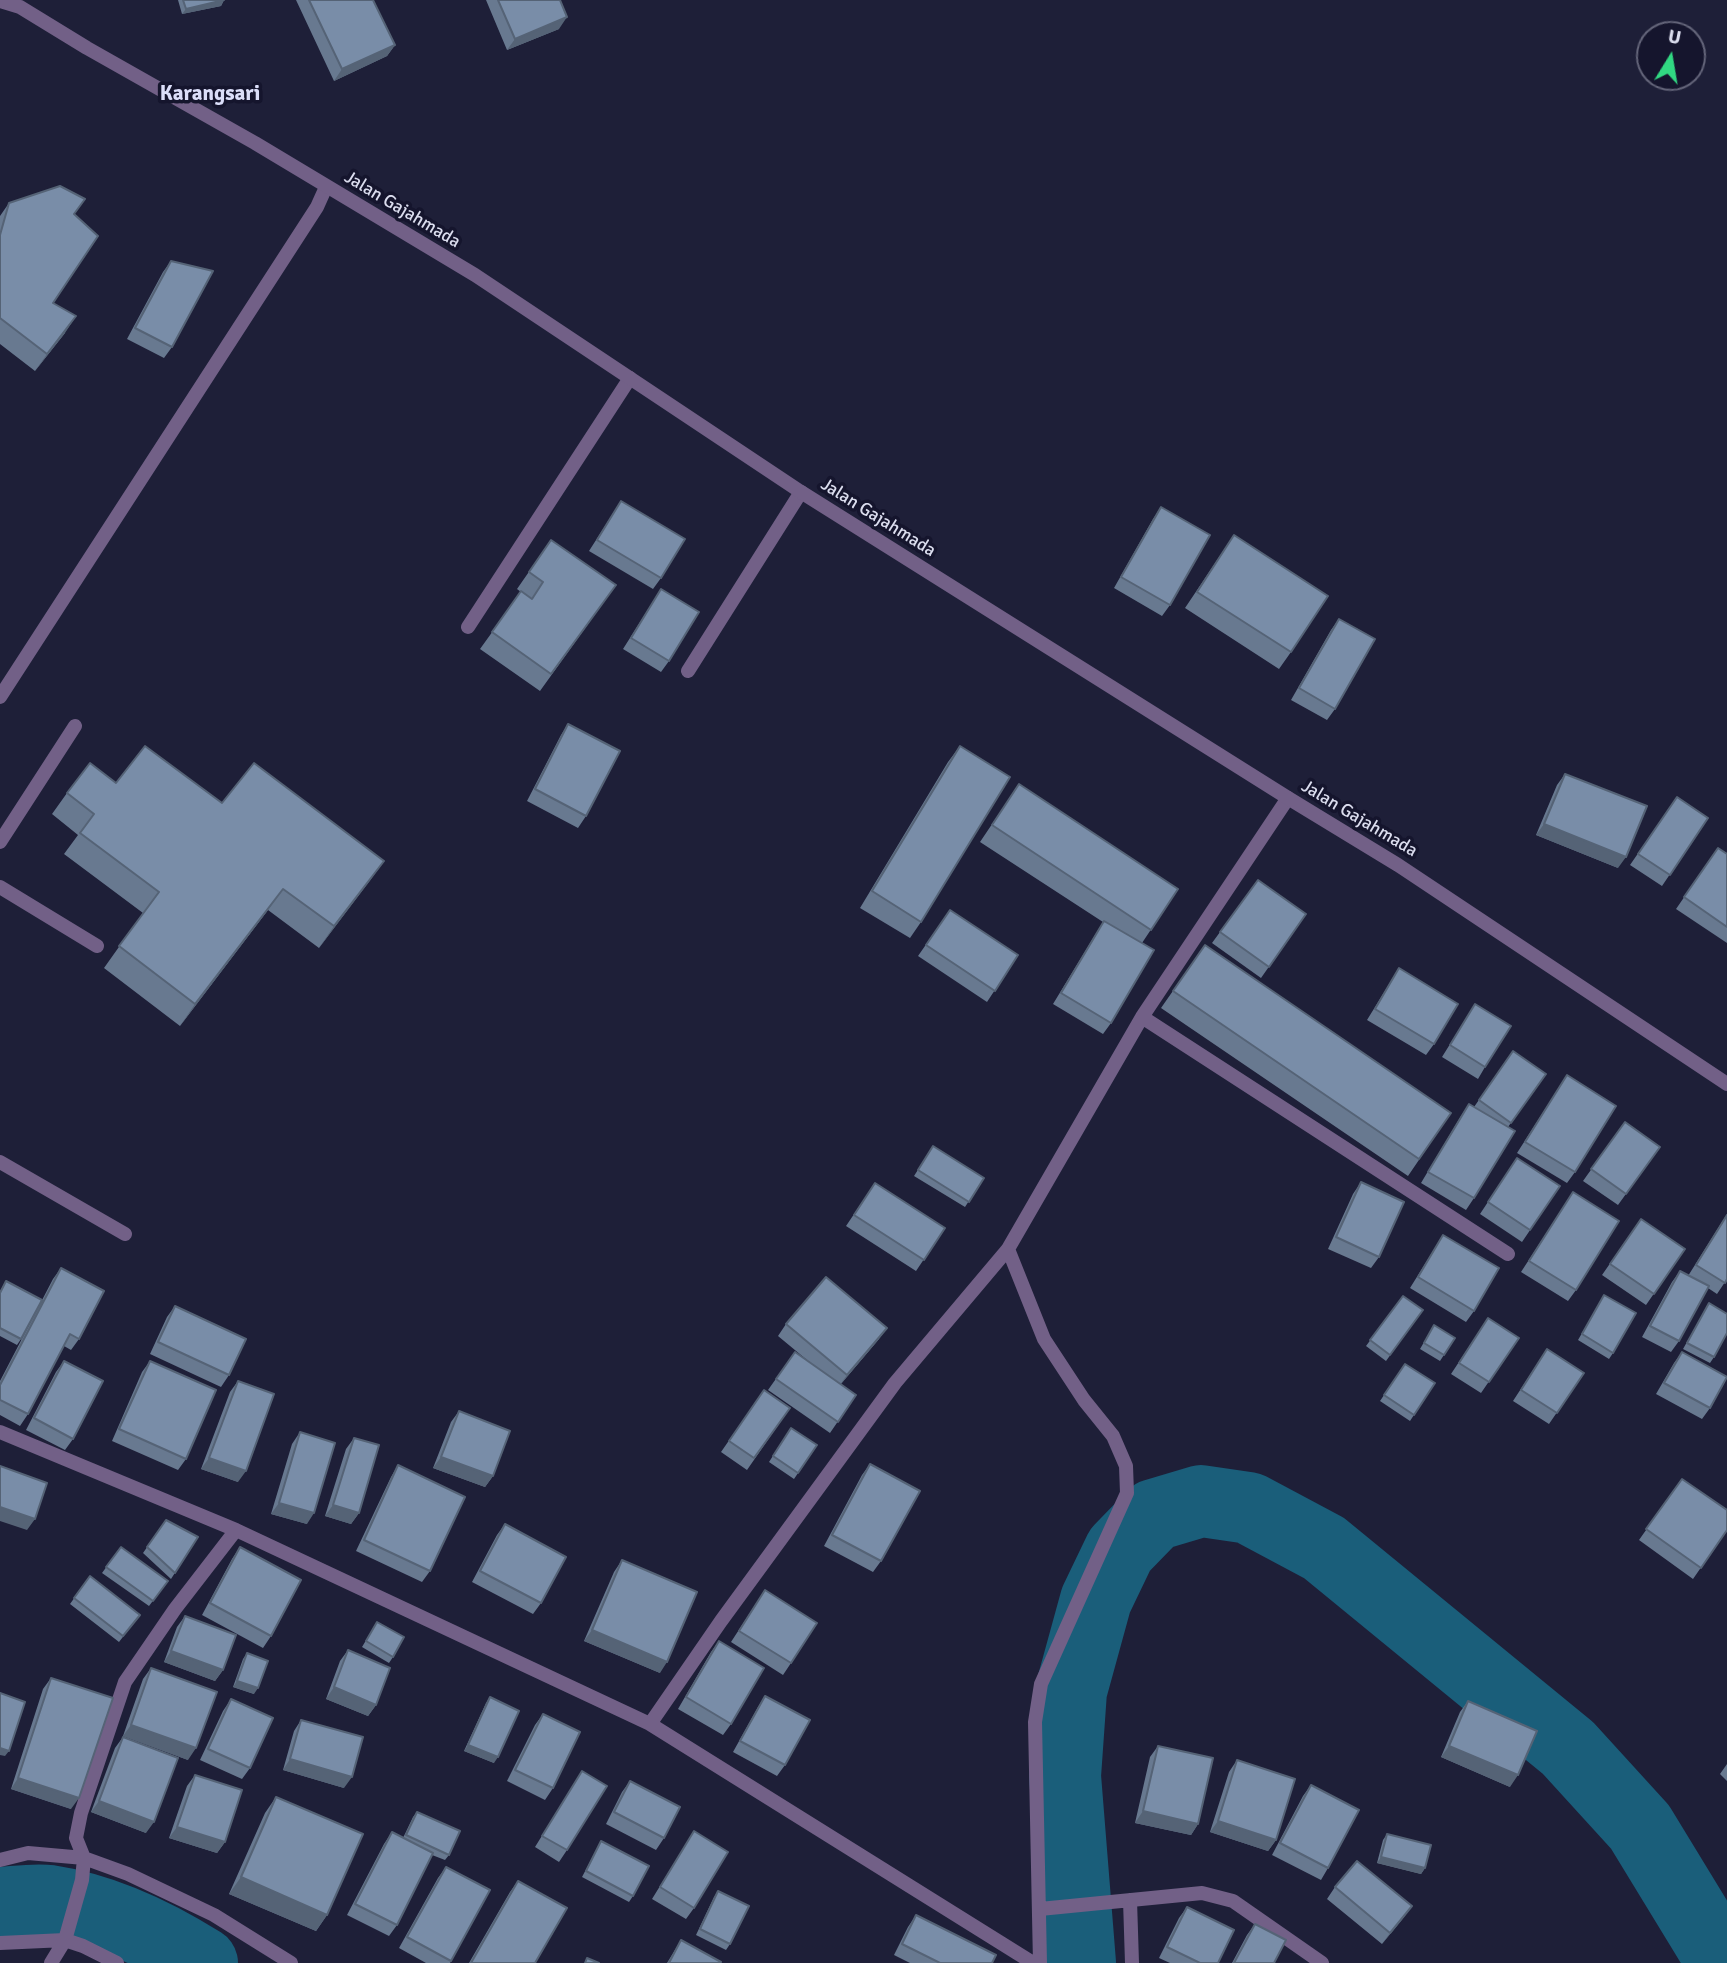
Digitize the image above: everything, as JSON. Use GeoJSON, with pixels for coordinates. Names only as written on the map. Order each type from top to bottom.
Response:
{"type":"FeatureCollection","features":[{"type":"Feature","properties":{"kind":"street","name":"Jalan Gajahmada"},"geometry":{"type":"LineString","coordinates":[[0,1],[20,7],[475,275],[801,492],[1398,865],[1727,1084]]}},
{"type":"Feature","properties":{"kind":"street"},"geometry":{"type":"LineString","coordinates":[[0,697],[317,207],[326,187]]}},
{"type":"Feature","properties":{"kind":"street"},"geometry":{"type":"LineString","coordinates":[[468,627],[630,378]]}},
{"type":"Feature","properties":{"kind":"street"},"geometry":{"type":"LineString","coordinates":[[688,671],[801,492]]}},
{"type":"Feature","properties":{"kind":"street"},"geometry":{"type":"LineString","coordinates":[[0,842],[75,726]]}},
{"type":"Feature","properties":{"kind":"street"},"geometry":{"type":"LineString","coordinates":[[650,1724],[721,1621],[895,1383],[1008,1249],[1142,1017],[1288,798]]}},
{"type":"Feature","properties":{"kind":"street"},"geometry":{"type":"LineString","coordinates":[[0,887],[97,946]]}},
{"type":"Feature","properties":{"kind":"street"},"geometry":{"type":"LineString","coordinates":[[1142,1017],[1508,1254]]}},
{"type":"Feature","properties":{"kind":"street"},"geometry":{"type":"LineString","coordinates":[[0,1162],[125,1234]]}},
{"type":"Feature","properties":{"kind":"street"},"geometry":{"type":"LineString","coordinates":[[1008,1249],[1044,1339],[1084,1400],[1113,1436],[1126,1466],[1127,1493],[1041,1684],[1035,1722],[1047,1909],[1040,1963]]}},
{"type":"Feature","properties":{"kind":"street"},"geometry":{"type":"LineString","coordinates":[[0,1433],[236,1530],[650,1724],[1033,1963]]}},
{"type":"Feature","properties":{"kind":"street"},"geometry":{"type":"LineString","coordinates":[[51,1963],[67,1934],[82,1880],[84,1858],[76,1838],[81,1813],[125,1682],[167,1620],[236,1530]]}},
{"type":"Feature","properties":{"kind":"street"},"geometry":{"type":"LineString","coordinates":[[0,1860],[28,1853],[84,1858],[128,1874],[214,1915],[290,1963]]}},
{"type":"Feature","properties":{"kind":"street"},"geometry":{"type":"LineString","coordinates":[[1047,1909],[1202,1894],[1233,1901],[1322,1963]]}},
{"type":"Feature","properties":{"kind":"street"},"geometry":{"type":"LineString","coordinates":[[1130,1900],[1132,1963]]}},
{"type":"Feature","properties":{"kind":"street"},"geometry":{"type":"LineString","coordinates":[[0,1942],[67,1934],[83,1946],[117,1963]]}},
{"type":"Feature","properties":{"kind":"building"},"geometry":{"type":"Polygon","coordinates":[[[183,0],[224,0],[186,9],[183,0]]]}},
{"type":"Feature","properties":{"kind":"building"},"geometry":{"type":"Polygon","coordinates":[[[309,0],[373,0],[395,45],[342,69],[309,0]]]}},
{"type":"Feature","properties":{"kind":"building"},"geometry":{"type":"Polygon","coordinates":[[[498,0],[560,0],[567,17],[515,39],[498,0]]]}},
{"type":"Feature","properties":{"kind":"building"},"geometry":{"type":"Polygon","coordinates":[[[60,186],[85,199],[74,214],[98,236],[53,303],[76,316],[47,354],[0,318],[0,235],[9,203],[60,186]]]}},
{"type":"Feature","properties":{"kind":"building"},"geometry":{"type":"Polygon","coordinates":[[[171,261],[213,271],[172,347],[135,328],[171,261]]]}},
{"type":"Feature","properties":{"kind":"building"},"geometry":{"type":"Polygon","coordinates":[[[621,501],[685,539],[661,578],[597,540],[621,501]]]}},
{"type":"Feature","properties":{"kind":"building"},"geometry":{"type":"Polygon","coordinates":[[[1161,507],[1210,535],[1170,605],[1121,577],[1161,507]]]}},
{"type":"Feature","properties":{"kind":"building"},"geometry":{"type":"Polygon","coordinates":[[[1234,535],[1328,596],[1291,652],[1197,592],[1234,535]]]}},
{"type":"Feature","properties":{"kind":"building"},"geometry":{"type":"Polygon","coordinates":[[[551,540],[616,585],[551,674],[492,632],[521,591],[532,599],[543,582],[529,572],[551,540]]]}},
{"type":"Feature","properties":{"kind":"building"},"geometry":{"type":"Polygon","coordinates":[[[661,589],[699,612],[669,661],[631,638],[661,589]]]}},
{"type":"Feature","properties":{"kind":"building"},"geometry":{"type":"Polygon","coordinates":[[[1339,619],[1375,639],[1335,709],[1299,688],[1339,619]]]}},
{"type":"Feature","properties":{"kind":"building"},"geometry":{"type":"Polygon","coordinates":[[[568,724],[620,751],[586,816],[535,789],[568,724]]]}},
{"type":"Feature","properties":{"kind":"building"},"geometry":{"type":"Polygon","coordinates":[[[145,746],[222,803],[254,763],[384,861],[334,926],[283,889],[195,1004],[119,946],[159,892],[80,833],[94,814],[67,793],[90,763],[116,783],[145,746]]]}},
{"type":"Feature","properties":{"kind":"building"},"geometry":{"type":"Polygon","coordinates":[[[960,746],[1010,777],[921,922],[872,891],[960,746]]]}},
{"type":"Feature","properties":{"kind":"building"},"geometry":{"type":"Polygon","coordinates":[[[1565,774],[1647,806],[1626,857],[1544,824],[1565,774]]]}},
{"type":"Feature","properties":{"kind":"building"},"geometry":{"type":"Polygon","coordinates":[[[1019,784],[1178,889],[1151,930],[992,825],[1019,784]]]}},
{"type":"Feature","properties":{"kind":"building"},"geometry":{"type":"Polygon","coordinates":[[[1677,797],[1708,818],[1670,875],[1638,854],[1677,797]]]}},
{"type":"Feature","properties":{"kind":"building"},"geometry":{"type":"Polygon","coordinates":[[[1718,848],[1727,854],[1727,927],[1684,897],[1718,848]]]}},
{"type":"Feature","properties":{"kind":"building"},"geometry":{"type":"Polygon","coordinates":[[[1258,880],[1306,914],[1269,967],[1220,932],[1258,880]]]}},
{"type":"Feature","properties":{"kind":"building"},"geometry":{"type":"Polygon","coordinates":[[[950,910],[1018,955],[995,991],[926,945],[950,910]]]}},
{"type":"Feature","properties":{"kind":"building"},"geometry":{"type":"Polygon","coordinates":[[[1104,921],[1154,950],[1111,1023],[1061,993],[1104,921]]]}},
{"type":"Feature","properties":{"kind":"building"},"geometry":{"type":"Polygon","coordinates":[[[1205,945],[1451,1113],[1419,1159],[1173,991],[1205,945]]]}},
{"type":"Feature","properties":{"kind":"building"},"geometry":{"type":"Polygon","coordinates":[[[1399,968],[1458,1004],[1434,1044],[1375,1009],[1399,968]]]}},
{"type":"Feature","properties":{"kind":"building"},"geometry":{"type":"Polygon","coordinates":[[[1475,1004],[1511,1026],[1485,1067],[1450,1045],[1475,1004]]]}},
{"type":"Feature","properties":{"kind":"building"},"geometry":{"type":"Polygon","coordinates":[[[1513,1051],[1546,1074],[1511,1123],[1479,1100],[1513,1051]]]}},
{"type":"Feature","properties":{"kind":"building"},"geometry":{"type":"Polygon","coordinates":[[[1567,1075],[1616,1106],[1575,1172],[1525,1142],[1567,1075]]]}},
{"type":"Feature","properties":{"kind":"building"},"geometry":{"type":"Polygon","coordinates":[[[1469,1104],[1515,1131],[1474,1198],[1428,1172],[1469,1104]]]}},
{"type":"Feature","properties":{"kind":"building"},"geometry":{"type":"Polygon","coordinates":[[[1625,1122],[1660,1147],[1626,1194],[1591,1169],[1625,1122]]]}},
{"type":"Feature","properties":{"kind":"building"},"geometry":{"type":"Polygon","coordinates":[[[933,1146],[984,1178],[969,1202],[918,1170],[933,1146]]]}},
{"type":"Feature","properties":{"kind":"building"},"geometry":{"type":"Polygon","coordinates":[[[1517,1158],[1560,1186],[1530,1230],[1488,1202],[1517,1158]]]}},
{"type":"Feature","properties":{"kind":"building"},"geometry":{"type":"Polygon","coordinates":[[[1361,1182],[1404,1202],[1379,1257],[1336,1237],[1361,1182]]]}},
{"type":"Feature","properties":{"kind":"building"},"geometry":{"type":"Polygon","coordinates":[[[875,1183],[945,1228],[924,1260],[854,1215],[875,1183]]]}},
{"type":"Feature","properties":{"kind":"building"},"geometry":{"type":"Polygon","coordinates":[[[1573,1192],[1619,1221],[1576,1290],[1529,1261],[1573,1192]]]}},
{"type":"Feature","properties":{"kind":"building"},"geometry":{"type":"Polygon","coordinates":[[[1727,1215],[1727,1279],[1725,1283],[1696,1265],[1727,1215]]]}},
{"type":"Feature","properties":{"kind":"building"},"geometry":{"type":"Polygon","coordinates":[[[1641,1219],[1685,1249],[1654,1294],[1610,1264],[1641,1219]]]}},
{"type":"Feature","properties":{"kind":"building"},"geometry":{"type":"Polygon","coordinates":[[[1443,1235],[1499,1268],[1474,1311],[1418,1277],[1443,1235]]]}},
{"type":"Feature","properties":{"kind":"building"},"geometry":{"type":"Polygon","coordinates":[[[61,1268],[104,1291],[79,1339],[70,1334],[28,1414],[0,1400],[0,1385],[61,1268]]]}},
{"type":"Feature","properties":{"kind":"building"},"geometry":{"type":"Polygon","coordinates":[[[1680,1271],[1709,1286],[1679,1341],[1650,1326],[1680,1271]]]}},
{"type":"Feature","properties":{"kind":"building"},"geometry":{"type":"Polygon","coordinates":[[[826,1277],[887,1328],[847,1375],[786,1324],[826,1277]]]}},
{"type":"Feature","properties":{"kind":"building"},"geometry":{"type":"Polygon","coordinates":[[[6,1281],[42,1300],[21,1339],[0,1328],[0,1293],[6,1281]]]}},
{"type":"Feature","properties":{"kind":"building"},"geometry":{"type":"Polygon","coordinates":[[[1604,1295],[1636,1313],[1613,1353],[1582,1334],[1604,1295]]]}},
{"type":"Feature","properties":{"kind":"building"},"geometry":{"type":"Polygon","coordinates":[[[1403,1296],[1423,1310],[1390,1355],[1370,1340],[1403,1296]]]}},
{"type":"Feature","properties":{"kind":"building"},"geometry":{"type":"Polygon","coordinates":[[[1709,1303],[1727,1314],[1727,1333],[1714,1357],[1687,1343],[1709,1303]]]}},
{"type":"Feature","properties":{"kind":"building"},"geometry":{"type":"Polygon","coordinates":[[[175,1306],[246,1339],[229,1375],[158,1342],[175,1306]]]}},
{"type":"Feature","properties":{"kind":"building"},"geometry":{"type":"Polygon","coordinates":[[[1488,1318],[1519,1338],[1489,1382],[1459,1363],[1488,1318]]]}},
{"type":"Feature","properties":{"kind":"building"},"geometry":{"type":"Polygon","coordinates":[[[1434,1325],[1455,1338],[1444,1355],[1424,1343],[1434,1325]]]}},
{"type":"Feature","properties":{"kind":"building"},"geometry":{"type":"Polygon","coordinates":[[[1547,1349],[1584,1373],[1557,1413],[1521,1390],[1547,1349]]]}},
{"type":"Feature","properties":{"kind":"building"},"geometry":{"type":"Polygon","coordinates":[[[795,1352],[856,1395],[838,1422],[776,1379],[795,1352]]]}},
{"type":"Feature","properties":{"kind":"building"},"geometry":{"type":"Polygon","coordinates":[[[1682,1352],[1727,1377],[1710,1408],[1664,1383],[1682,1352]]]}},
{"type":"Feature","properties":{"kind":"building"},"geometry":{"type":"Polygon","coordinates":[[[64,1361],[103,1381],[73,1439],[34,1418],[64,1361]]]}},
{"type":"Feature","properties":{"kind":"building"},"geometry":{"type":"Polygon","coordinates":[[[150,1361],[216,1390],[186,1459],[119,1429],[150,1361]]]}},
{"type":"Feature","properties":{"kind":"building"},"geometry":{"type":"Polygon","coordinates":[[[1405,1364],[1435,1383],[1414,1415],[1384,1395],[1405,1364]]]}},
{"type":"Feature","properties":{"kind":"building"},"geometry":{"type":"Polygon","coordinates":[[[238,1381],[274,1394],[246,1471],[209,1458],[238,1381]]]}},
{"type":"Feature","properties":{"kind":"building"},"geometry":{"type":"Polygon","coordinates":[[[764,1390],[790,1408],[754,1458],[729,1441],[764,1390]]]}},
{"type":"Feature","properties":{"kind":"building"},"geometry":{"type":"Polygon","coordinates":[[[459,1411],[510,1431],[493,1476],[441,1457],[459,1411]]]}},
{"type":"Feature","properties":{"kind":"building"},"geometry":{"type":"Polygon","coordinates":[[[791,1428],[817,1445],[798,1473],[773,1456],[791,1428]]]}},
{"type":"Feature","properties":{"kind":"building"},"geometry":{"type":"Polygon","coordinates":[[[300,1432],[335,1443],[314,1513],[279,1503],[300,1432]]]}},
{"type":"Feature","properties":{"kind":"building"},"geometry":{"type":"Polygon","coordinates":[[[354,1438],[379,1445],[359,1513],[333,1505],[354,1438]]]}},
{"type":"Feature","properties":{"kind":"building"},"geometry":{"type":"Polygon","coordinates":[[[870,1464],[920,1491],[881,1561],[832,1535],[870,1464]]]}},
{"type":"Feature","properties":{"kind":"building"},"geometry":{"type":"Polygon","coordinates":[[[398,1465],[465,1497],[430,1571],[364,1540],[398,1465]]]}},
{"type":"Feature","properties":{"kind":"building"},"geometry":{"type":"Polygon","coordinates":[[[0,1466],[47,1483],[35,1519],[0,1507],[0,1466]]]}},
{"type":"Feature","properties":{"kind":"building"},"geometry":{"type":"Polygon","coordinates":[[[1682,1479],[1727,1510],[1727,1530],[1701,1568],[1646,1529],[1682,1479]]]}},
{"type":"Feature","properties":{"kind":"building"},"geometry":{"type":"Polygon","coordinates":[[[166,1520],[198,1537],[175,1573],[147,1547],[166,1520]]]}},
{"type":"Feature","properties":{"kind":"building"},"geometry":{"type":"Polygon","coordinates":[[[505,1524],[566,1557],[541,1603],[480,1571],[505,1524]]]}},
{"type":"Feature","properties":{"kind":"building"},"geometry":{"type":"Polygon","coordinates":[[[121,1547],[168,1581],[153,1601],[106,1567],[121,1547]]]}},
{"type":"Feature","properties":{"kind":"building"},"geometry":{"type":"Polygon","coordinates":[[[240,1547],[301,1580],[271,1636],[210,1603],[240,1547]]]}},
{"type":"Feature","properties":{"kind":"building"},"geometry":{"type":"Polygon","coordinates":[[[622,1560],[697,1592],[667,1662],[592,1630],[622,1560]]]}},
{"type":"Feature","properties":{"kind":"building"},"geometry":{"type":"Polygon","coordinates":[[[90,1576],[140,1615],[123,1636],[74,1598],[90,1576]]]}},
{"type":"Feature","properties":{"kind":"building"},"geometry":{"type":"Polygon","coordinates":[[[765,1590],[817,1623],[791,1663],[739,1631],[765,1590]]]}},
{"type":"Feature","properties":{"kind":"building"},"geometry":{"type":"Polygon","coordinates":[[[185,1616],[236,1635],[223,1670],[171,1651],[185,1616]]]}},
{"type":"Feature","properties":{"kind":"building"},"geometry":{"type":"Polygon","coordinates":[[[377,1622],[404,1637],[393,1657],[366,1641],[377,1622]]]}},
{"type":"Feature","properties":{"kind":"building"},"geometry":{"type":"Polygon","coordinates":[[[719,1641],[764,1668],[731,1724],[686,1697],[719,1641]]]}},
{"type":"Feature","properties":{"kind":"building"},"geometry":{"type":"Polygon","coordinates":[[[348,1650],[390,1668],[376,1705],[334,1687],[348,1650]]]}},
{"type":"Feature","properties":{"kind":"building"},"geometry":{"type":"Polygon","coordinates":[[[247,1653],[268,1661],[258,1688],[237,1681],[247,1653]]]}},
{"type":"Feature","properties":{"kind":"building"},"geometry":{"type":"Polygon","coordinates":[[[151,1668],[217,1692],[196,1748],[131,1725],[151,1668]]]}},
{"type":"Feature","properties":{"kind":"building"},"geometry":{"type":"Polygon","coordinates":[[[51,1678],[113,1698],[79,1798],[18,1778],[51,1678]]]}},
{"type":"Feature","properties":{"kind":"building"},"geometry":{"type":"Polygon","coordinates":[[[0,1693],[25,1702],[9,1751],[0,1748],[0,1693]]]}},
{"type":"Feature","properties":{"kind":"building"},"geometry":{"type":"Polygon","coordinates":[[[765,1696],[810,1720],[785,1765],[740,1741],[765,1696]]]}},
{"type":"Feature","properties":{"kind":"building"},"geometry":{"type":"Polygon","coordinates":[[[490,1697],[519,1711],[498,1757],[468,1745],[490,1697]]]}},
{"type":"Feature","properties":{"kind":"building"},"geometry":{"type":"Polygon","coordinates":[[[231,1699],[273,1718],[250,1768],[208,1749],[231,1699]]]}},
{"type":"Feature","properties":{"kind":"building"},"geometry":{"type":"Polygon","coordinates":[[[1468,1701],[1537,1731],[1518,1775],[1449,1746],[1468,1701]]]}},
{"type":"Feature","properties":{"kind":"building"},"geometry":{"type":"Polygon","coordinates":[[[543,1714],[580,1732],[553,1788],[515,1770],[543,1714]]]}},
{"type":"Feature","properties":{"kind":"building"},"geometry":{"type":"Polygon","coordinates":[[[301,1720],[363,1737],[352,1777],[290,1759],[301,1720]]]}},
{"type":"Feature","properties":{"kind":"building"},"geometry":{"type":"Polygon","coordinates":[[[123,1737],[178,1758],[154,1822],[99,1801],[123,1737]]]}},
{"type":"Feature","properties":{"kind":"building"},"geometry":{"type":"Polygon","coordinates":[[[1158,1746],[1213,1758],[1198,1824],[1143,1811],[1158,1746]]]}},
{"type":"Feature","properties":{"kind":"building"},"geometry":{"type":"Polygon","coordinates":[[[1237,1760],[1295,1779],[1276,1840],[1218,1821],[1237,1760]]]}},
{"type":"Feature","properties":{"kind":"building"},"geometry":{"type":"Polygon","coordinates":[[[582,1771],[607,1786],[567,1850],[542,1836],[582,1771]]]}},
{"type":"Feature","properties":{"kind":"building"},"geometry":{"type":"Polygon","coordinates":[[[195,1775],[242,1790],[225,1842],[177,1827],[195,1775]]]}},
{"type":"Feature","properties":{"kind":"building"},"geometry":{"type":"Polygon","coordinates":[[[630,1781],[680,1807],[664,1838],[614,1812],[630,1781]]]}},
{"type":"Feature","properties":{"kind":"building"},"geometry":{"type":"Polygon","coordinates":[[[1311,1785],[1359,1810],[1328,1868],[1280,1843],[1311,1785]]]}},
{"type":"Feature","properties":{"kind":"building"},"geometry":{"type":"Polygon","coordinates":[[[276,1797],[363,1834],[327,1915],[241,1877],[276,1797]]]}},
{"type":"Feature","properties":{"kind":"building"},"geometry":{"type":"Polygon","coordinates":[[[417,1812],[460,1831],[449,1855],[406,1835],[417,1812]]]}},
{"type":"Feature","properties":{"kind":"building"},"geometry":{"type":"Polygon","coordinates":[[[694,1831],[728,1852],[694,1908],[660,1887],[694,1831]]]}},
{"type":"Feature","properties":{"kind":"building"},"geometry":{"type":"Polygon","coordinates":[[[392,1832],[433,1853],[397,1925],[355,1904],[392,1832]]]}},
{"type":"Feature","properties":{"kind":"building"},"geometry":{"type":"Polygon","coordinates":[[[1387,1834],[1431,1845],[1425,1868],[1381,1857],[1387,1834]]]}},
{"type":"Feature","properties":{"kind":"building"},"geometry":{"type":"Polygon","coordinates":[[[601,1841],[649,1866],[633,1896],[586,1871],[601,1841]]]}},
{"type":"Feature","properties":{"kind":"building"},"geometry":{"type":"Polygon","coordinates":[[[1357,1861],[1412,1906],[1390,1933],[1335,1887],[1357,1861]]]}},
{"type":"Feature","properties":{"kind":"building"},"geometry":{"type":"Polygon","coordinates":[[[446,1867],[490,1890],[451,1961],[407,1937],[446,1867]]]}},
{"type":"Feature","properties":{"kind":"building"},"geometry":{"type":"Polygon","coordinates":[[[518,1881],[567,1908],[535,1963],[471,1963],[518,1881]]]}},
{"type":"Feature","properties":{"kind":"building"},"geometry":{"type":"Polygon","coordinates":[[[718,1891],[749,1906],[730,1944],[700,1929],[718,1891]]]}},
{"type":"Feature","properties":{"kind":"building"},"geometry":{"type":"Polygon","coordinates":[[[1187,1907],[1234,1930],[1218,1963],[1200,1963],[1167,1947],[1187,1907]]]}},
{"type":"Feature","properties":{"kind":"building"},"geometry":{"type":"Polygon","coordinates":[[[916,1915],[996,1955],[992,1963],[940,1963],[902,1944],[916,1915]]]}},
{"type":"Feature","properties":{"kind":"building"},"geometry":{"type":"Polygon","coordinates":[[[1255,1924],[1286,1940],[1274,1963],[1234,1963],[1255,1924]]]}},
{"type":"Feature","properties":{"kind":"building"},"geometry":{"type":"Polygon","coordinates":[[[681,1940],[721,1962],[669,1963],[681,1940]]]}},
{"type":"Feature","properties":{"kind":"building"},"geometry":{"type":"Polygon","coordinates":[[[587,1958],[599,1963],[585,1963],[587,1958]]]}},
{"type":"Feature","properties":{"kind":"waterway"},"geometry":{"type":"LineString","coordinates":[[1080,1963],[1065,1776],[1071,1691],[1096,1600],[1120,1550],[1154,1515],[1201,1501],[1249,1508],[1324,1548],[1568,1748],[1640,1827],[1723,1963]]}},
{"type":"Feature","properties":{"kind":"waterway"},"geometry":{"type":"LineString","coordinates":[[0,1903],[44,1900],[90,1910],[148,1933],[202,1963]]}},
{"type":"Feature","properties":{"kind":"district","name":"Karangsari"},"geometry":{"type":"Point","coordinates":[210,94]}}]}
